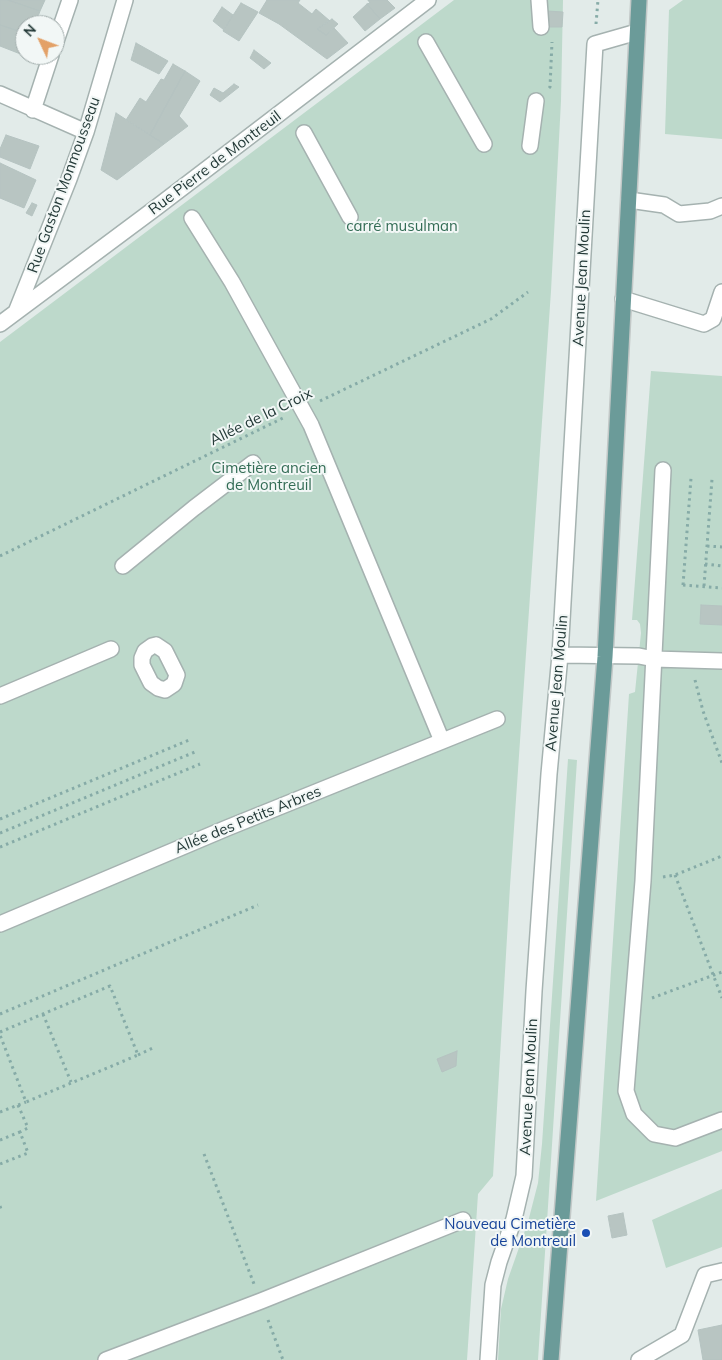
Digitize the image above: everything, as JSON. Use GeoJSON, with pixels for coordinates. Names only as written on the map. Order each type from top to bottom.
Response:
{"type":"FeatureCollection","features":[{"type":"Feature","properties":{"kind":"main road"},"geometry":{"type":"LineString","coordinates":[[551,1360],[605,657],[639,0]]}},
{"type":"Feature","properties":{"kind":"street"},"geometry":{"type":"LineString","coordinates":[[65,15],[70,0]]}},
{"type":"Feature","properties":{"kind":"street","name":"Rue Gaston Monmousseau"},"geometry":{"type":"LineString","coordinates":[[16,312],[70,179],[125,0]]}},
{"type":"Feature","properties":{"kind":"street","name":"Rue Pierre de Montreuil"},"geometry":{"type":"LineString","coordinates":[[0,324],[428,0]]}},
{"type":"Feature","properties":{"kind":"street"},"geometry":{"type":"LineString","coordinates":[[539,0],[541,27]]}},
{"type":"Feature","properties":{"kind":"street","name":"Avenue Jean Moulin"},"geometry":{"type":"LineString","coordinates":[[488,1360],[493,1285],[514,1219],[524,1176],[534,990],[549,774],[560,655],[595,44],[637,32]]}},
{"type":"Feature","properties":{"kind":"street"},"geometry":{"type":"LineString","coordinates":[[426,42],[484,144]]}},
{"type":"Feature","properties":{"kind":"street"},"geometry":{"type":"LineString","coordinates":[[34,110],[48,65]]}},
{"type":"Feature","properties":{"kind":"street"},"geometry":{"type":"LineString","coordinates":[[0,94],[86,132]]}},
{"type":"Feature","properties":{"kind":"street"},"geometry":{"type":"LineString","coordinates":[[530,146],[536,101]]}},
{"type":"Feature","properties":{"kind":"street"},"geometry":{"type":"LineString","coordinates":[[304,133],[350,217]]}},
{"type":"Feature","properties":{"kind":"street"},"geometry":{"type":"LineString","coordinates":[[629,200],[664,205],[679,214],[710,211],[722,206]]}},
{"type":"Feature","properties":{"kind":"street"},"geometry":{"type":"LineString","coordinates":[[192,218],[232,282],[311,425],[442,741]]}},
{"type":"Feature","properties":{"kind":"street"},"geometry":{"type":"LineString","coordinates":[[624,299],[704,324],[717,324],[722,292]]}},
{"type":"Feature","properties":{"kind":"street"},"geometry":{"type":"LineString","coordinates":[[123,566],[253,463]]}},
{"type":"Feature","properties":{"kind":"street"},"geometry":{"type":"LineString","coordinates":[[663,470],[643,881],[626,1091],[634,1114],[654,1134],[675,1138],[722,1120]]}},
{"type":"Feature","properties":{"kind":"street"},"geometry":{"type":"LineString","coordinates":[[0,696],[111,649]]}},
{"type":"Feature","properties":{"kind":"street"},"geometry":{"type":"LineString","coordinates":[[560,655],[639,656],[654,659],[722,661]]}},
{"type":"Feature","properties":{"kind":"street","name":"Allée des Petits Arbres"},"geometry":{"type":"LineString","coordinates":[[0,924],[227,828],[497,719]]}},
{"type":"Feature","properties":{"kind":"street"},"geometry":{"type":"LineString","coordinates":[[106,1360],[261,1301],[463,1220]]}},
{"type":"Feature","properties":{"kind":"street"},"geometry":{"type":"LineString","coordinates":[[640,1360],[682,1335],[705,1274],[722,1271]]}},
{"type":"Feature","properties":{"kind":"path"},"geometry":{"type":"LineString","coordinates":[[536,101],[550,87],[553,37],[541,27]]}},
{"type":"Feature","properties":{"kind":"path","name":"Allée de la Croix"},"geometry":{"type":"LineString","coordinates":[[0,556],[491,319],[528,292]]}},
{"type":"Feature","properties":{"kind":"path"},"geometry":{"type":"LineString","coordinates":[[683,585],[691,478]]}},
{"type":"Feature","properties":{"kind":"path"},"geometry":{"type":"LineString","coordinates":[[704,586],[712,479]]}},
{"type":"Feature","properties":{"kind":"path"},"geometry":{"type":"LineString","coordinates":[[707,546],[722,547]]}},
{"type":"Feature","properties":{"kind":"path"},"geometry":{"type":"LineString","coordinates":[[705,564],[722,566]]}},
{"type":"Feature","properties":{"kind":"path"},"geometry":{"type":"LineString","coordinates":[[675,584],[722,588]]}},
{"type":"Feature","properties":{"kind":"path"},"geometry":{"type":"LineString","coordinates":[[690,660],[703,711],[722,763]]}},
{"type":"Feature","properties":{"kind":"path"},"geometry":{"type":"LineString","coordinates":[[0,819],[189,740]]}},
{"type":"Feature","properties":{"kind":"path"},"geometry":{"type":"LineString","coordinates":[[0,833],[194,752]]}},
{"type":"Feature","properties":{"kind":"path"},"geometry":{"type":"LineString","coordinates":[[0,847],[200,764]]}},
{"type":"Feature","properties":{"kind":"path"},"geometry":{"type":"LineString","coordinates":[[643,881],[676,875],[722,856]]}},
{"type":"Feature","properties":{"kind":"path"},"geometry":{"type":"LineString","coordinates":[[676,875],[722,998]]}},
{"type":"Feature","properties":{"kind":"path"},"geometry":{"type":"LineString","coordinates":[[0,1014],[258,905]]}},
{"type":"Feature","properties":{"kind":"path"},"geometry":{"type":"LineString","coordinates":[[633,1005],[722,972]]}},
{"type":"Feature","properties":{"kind":"path"},"geometry":{"type":"LineString","coordinates":[[26,1102],[0,1034],[43,1014],[110,986],[138,1055]]}},
{"type":"Feature","properties":{"kind":"path"},"geometry":{"type":"LineString","coordinates":[[43,1014],[71,1082]]}},
{"type":"Feature","properties":{"kind":"path"},"geometry":{"type":"LineString","coordinates":[[0,1112],[155,1048]]}},
{"type":"Feature","properties":{"kind":"path"},"geometry":{"type":"LineString","coordinates":[[0,1140],[28,1128],[18,1105]]}},
{"type":"Feature","properties":{"kind":"path"},"geometry":{"type":"LineString","coordinates":[[0,1164],[28,1153],[20,1132]]}},
{"type":"Feature","properties":{"kind":"path"},"geometry":{"type":"LineString","coordinates":[[204,1154],[284,1360]]}},
{"type":"Feature","properties":{"kind":"green space","name":"Cimetière ancien de Montreuil"},"geometry":{"type":"Polygon","coordinates":[[[454,0],[563,0],[561,101],[551,291],[510,886],[493,1176],[478,1194],[467,1360],[0,1360],[0,342],[454,0]]]}},
{"type":"Feature","properties":{"kind":"green space"},"geometry":{"type":"Polygon","coordinates":[[[683,0],[722,0],[722,139],[665,134],[669,10],[683,0]]]}},
{"type":"Feature","properties":{"kind":"green space","name":"Nouveau Cimetière de Montreuil"},"geometry":{"type":"Polygon","coordinates":[[[651,371],[722,376],[722,1151],[596,1201],[629,694],[635,692],[641,633],[640,624],[637,620],[632,620],[651,371]]]}},
{"type":"Feature","properties":{"kind":"green space"},"geometry":{"type":"Polygon","coordinates":[[[568,759],[577,760],[538,1360],[498,1360],[501,1309],[508,1279],[528,1222],[538,1183],[568,759]]]}},
{"type":"Feature","properties":{"kind":"green space"},"geometry":{"type":"Polygon","coordinates":[[[722,1189],[722,1247],[666,1268],[652,1220],[722,1189]]]}},
{"type":"Feature","properties":{"kind":"building"},"geometry":{"type":"Polygon","coordinates":[[[0,0],[8,0],[40,11],[39,15],[15,15],[15,30],[0,25],[0,0]]]}},
{"type":"Feature","properties":{"kind":"building"},"geometry":{"type":"Polygon","coordinates":[[[8,0],[45,0],[40,11],[8,0]]]}},
{"type":"Feature","properties":{"kind":"building"},"geometry":{"type":"Polygon","coordinates":[[[267,0],[300,0],[298,3],[312,14],[316,9],[330,21],[317,29],[326,35],[334,28],[348,43],[327,59],[279,24],[259,13],[267,0]]]}},
{"type":"Feature","properties":{"kind":"building"},"geometry":{"type":"Polygon","coordinates":[[[368,0],[387,0],[395,8],[380,19],[367,4],[370,3],[368,0]]]}},
{"type":"Feature","properties":{"kind":"building"},"geometry":{"type":"Polygon","coordinates":[[[241,3],[258,12],[239,41],[223,31],[241,3]]]}},
{"type":"Feature","properties":{"kind":"building"},"geometry":{"type":"Polygon","coordinates":[[[367,4],[380,19],[365,31],[353,17],[367,4]]]}},
{"type":"Feature","properties":{"kind":"building"},"geometry":{"type":"Polygon","coordinates":[[[222,7],[233,15],[224,30],[213,21],[222,7]]]}},
{"type":"Feature","properties":{"kind":"building"},"geometry":{"type":"Polygon","coordinates":[[[547,11],[563,12],[562,27],[546,27],[547,11]]]}},
{"type":"Feature","properties":{"kind":"building"},"geometry":{"type":"Polygon","coordinates":[[[332,19],[338,24],[326,35],[317,29],[332,19]]]}},
{"type":"Feature","properties":{"kind":"building"},"geometry":{"type":"Polygon","coordinates":[[[0,25],[15,30],[15,52],[0,46],[0,25]]]}},
{"type":"Feature","properties":{"kind":"building"},"geometry":{"type":"Polygon","coordinates":[[[136,43],[168,61],[159,74],[131,60],[136,43]]]}},
{"type":"Feature","properties":{"kind":"building"},"geometry":{"type":"Polygon","coordinates":[[[254,50],[271,63],[264,69],[250,58],[254,50]]]}},
{"type":"Feature","properties":{"kind":"building"},"geometry":{"type":"Polygon","coordinates":[[[173,64],[185,71],[150,135],[126,120],[140,98],[146,102],[161,79],[164,80],[173,64]]]}},
{"type":"Feature","properties":{"kind":"building"},"geometry":{"type":"Polygon","coordinates":[[[185,71],[200,81],[179,116],[188,126],[164,144],[150,135],[185,71]]]}},
{"type":"Feature","properties":{"kind":"building"},"geometry":{"type":"Polygon","coordinates":[[[234,84],[239,87],[220,102],[210,95],[214,88],[223,93],[234,84]]]}},
{"type":"Feature","properties":{"kind":"building"},"geometry":{"type":"Polygon","coordinates":[[[116,113],[164,144],[117,180],[101,170],[116,113]]]}},
{"type":"Feature","properties":{"kind":"building"},"geometry":{"type":"Polygon","coordinates":[[[6,135],[39,146],[30,169],[0,157],[0,149],[6,135]]]}},
{"type":"Feature","properties":{"kind":"building"},"geometry":{"type":"Polygon","coordinates":[[[0,163],[36,180],[24,208],[0,198],[0,163]]]}},
{"type":"Feature","properties":{"kind":"building"},"geometry":{"type":"Polygon","coordinates":[[[32,203],[37,205],[32,216],[26,213],[32,203]]]}},
{"type":"Feature","properties":{"kind":"building"},"geometry":{"type":"Polygon","coordinates":[[[701,605],[722,606],[722,625],[700,624],[701,605]]]}},
{"type":"Feature","properties":{"kind":"building"},"geometry":{"type":"Polygon","coordinates":[[[457,1051],[456,1066],[442,1072],[437,1059],[457,1051]]]}},
{"type":"Feature","properties":{"kind":"building"},"geometry":{"type":"Polygon","coordinates":[[[623,1213],[627,1235],[612,1238],[608,1216],[623,1213]]]}},
{"type":"Feature","properties":{"kind":"building"},"geometry":{"type":"Polygon","coordinates":[[[722,1325],[722,1360],[703,1360],[698,1330],[722,1325]]]}},
{"type":"Feature","properties":{"kind":"place","name":"Nouveau Cimetière de Montreuil"},"geometry":{"type":"Point","coordinates":[586,1233]}},
{"type":"Feature","properties":{"kind":"park label","name":"carré musulman"},"geometry":{"type":"Point","coordinates":[402,226]}}]}
